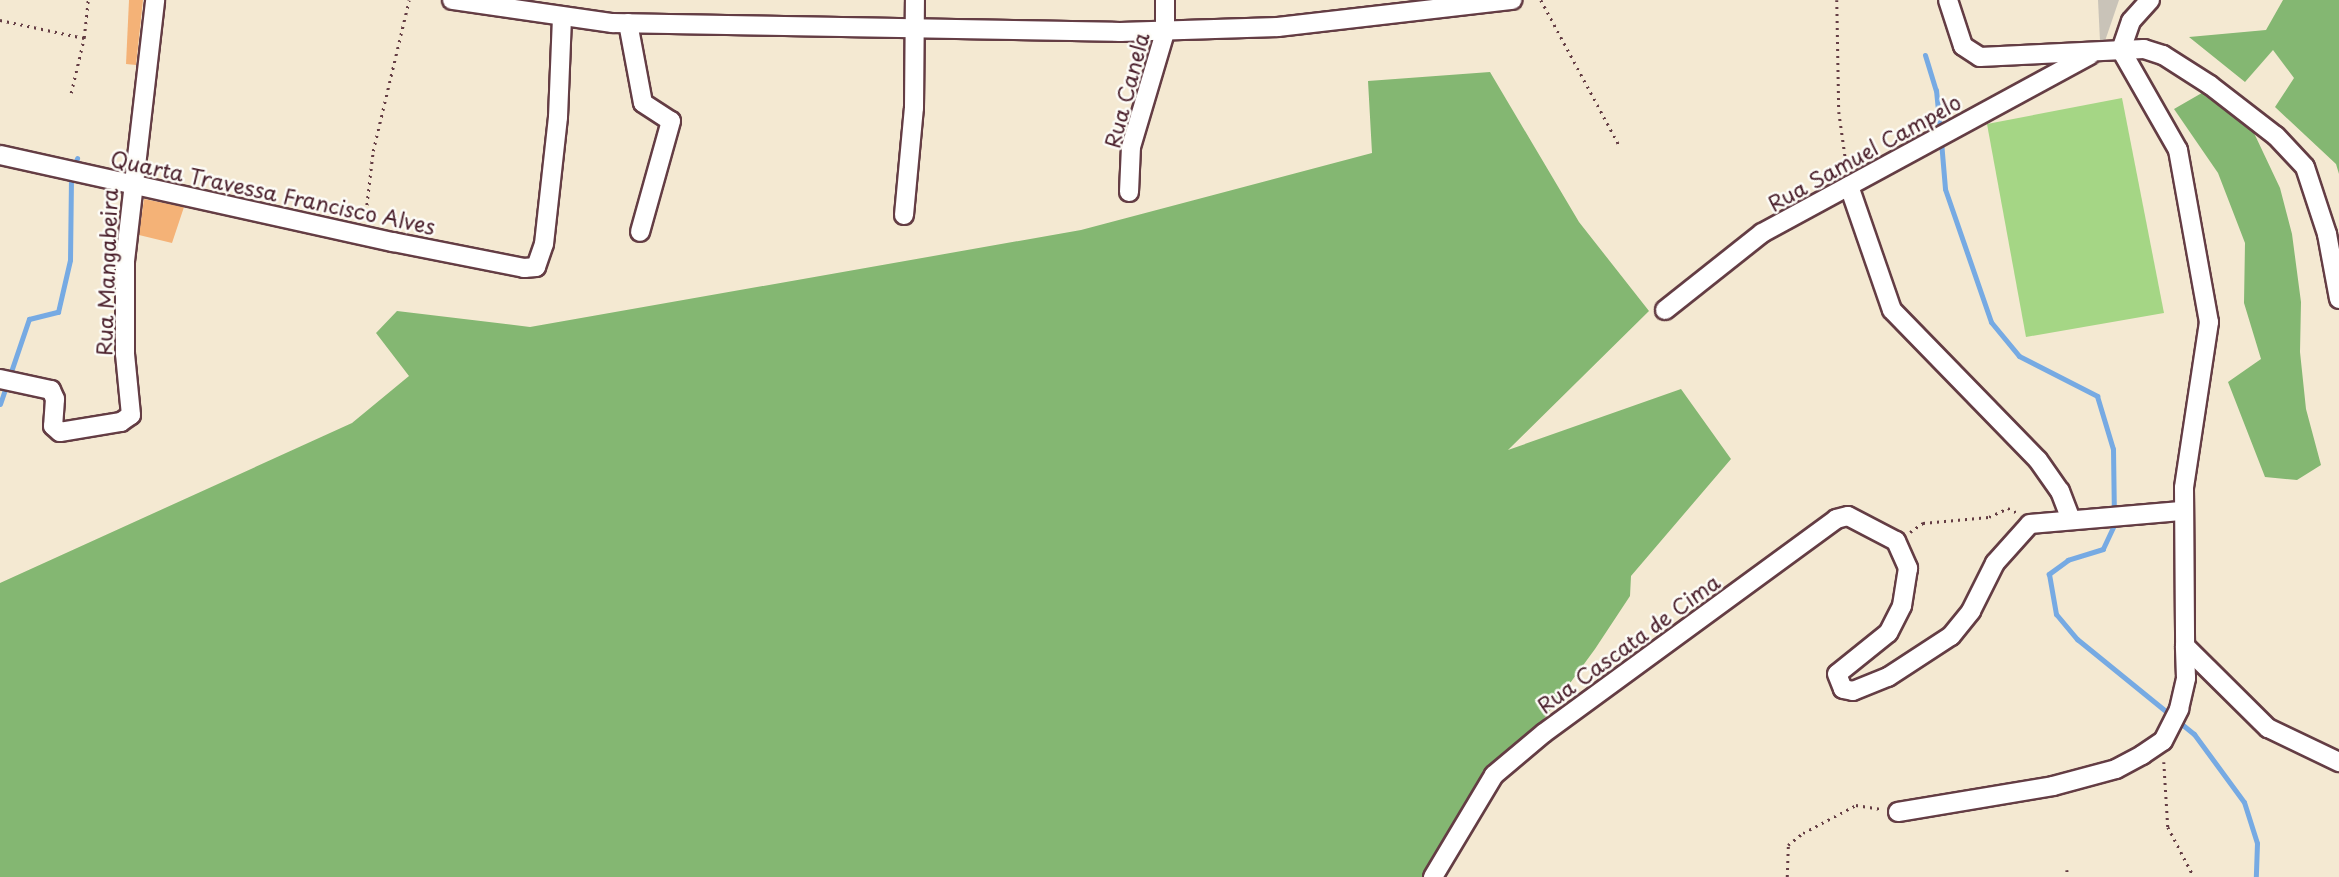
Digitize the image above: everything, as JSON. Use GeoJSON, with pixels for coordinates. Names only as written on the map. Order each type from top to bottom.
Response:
{"type":"FeatureCollection","features":[{"type":"Feature","properties":{"kind":"street","name":"Rua Mangabeira"},"geometry":{"type":"LineString","coordinates":[[9,381],[54,393],[56,430],[69,432],[129,419],[124,292],[131,185],[155,0]]}},
{"type":"Feature","properties":{"kind":"street"},"geometry":{"type":"LineString","coordinates":[[452,0],[562,19],[628,23],[1120,32],[1278,27],[1512,0]]}},
{"type":"Feature","properties":{"kind":"street"},"geometry":{"type":"LineString","coordinates":[[904,215],[917,30],[915,0]]}},
{"type":"Feature","properties":{"kind":"street","name":"Rua Canela"},"geometry":{"type":"LineString","coordinates":[[1129,191],[1131,147],[1165,32],[1165,0]]}},
{"type":"Feature","properties":{"kind":"street"},"geometry":{"type":"LineString","coordinates":[[1948,0],[1963,46],[1980,57],[2153,50],[2185,67],[2276,136],[2305,167],[2322,214],[2339,299]]}},
{"type":"Feature","properties":{"kind":"street"},"geometry":{"type":"LineString","coordinates":[[1898,812],[2116,769],[2167,735],[2179,709],[2186,678],[2183,511],[2209,322],[2204,276],[2178,150],[2121,50],[2131,21],[2150,0]]}},
{"type":"Feature","properties":{"kind":"street","name":"Quarta Travessa Francisco Alves"},"geometry":{"type":"LineString","coordinates":[[0,155],[361,234],[524,268],[536,267],[544,244],[558,117],[562,19]]}},
{"type":"Feature","properties":{"kind":"street"},"geometry":{"type":"LineString","coordinates":[[628,23],[643,103],[671,121],[640,232]]}},
{"type":"Feature","properties":{"kind":"street","name":"Rua Samuel Campelo"},"geometry":{"type":"LineString","coordinates":[[1665,310],[1762,233],[2096,52]]}},
{"type":"Feature","properties":{"kind":"street"},"geometry":{"type":"LineString","coordinates":[[1849,187],[1892,310],[2038,460],[2060,491],[2071,520]]}},
{"type":"Feature","properties":{"kind":"street"},"geometry":{"type":"LineString","coordinates":[[1896,541],[1908,568],[1902,606],[1879,644],[1837,674],[1843,689],[1853,691],[1888,677],[1951,636],[1971,611],[1995,563],[2030,524],[2183,511]]}},
{"type":"Feature","properties":{"kind":"street","name":"Rua Cascata de Cima"},"geometry":{"type":"LineString","coordinates":[[1433,877],[1494,775],[1770,567],[1844,517],[1896,541]]}},
{"type":"Feature","properties":{"kind":"street"},"geometry":{"type":"LineString","coordinates":[[2185,646],[2268,728],[2339,762]]}},
{"type":"Feature","properties":{"kind":"path"},"geometry":{"type":"LineString","coordinates":[[71,93],[88,0]]}},
{"type":"Feature","properties":{"kind":"path"},"geometry":{"type":"LineString","coordinates":[[361,234],[369,207],[373,150],[409,0]]}},
{"type":"Feature","properties":{"kind":"path"},"geometry":{"type":"LineString","coordinates":[[1541,0],[1619,145]]}},
{"type":"Feature","properties":{"kind":"path"},"geometry":{"type":"LineString","coordinates":[[1837,0],[1839,112],[1849,187]]}},
{"type":"Feature","properties":{"kind":"path"},"geometry":{"type":"LineString","coordinates":[[0,20],[83,38]]}},
{"type":"Feature","properties":{"kind":"path"},"geometry":{"type":"LineString","coordinates":[[1896,541],[1923,523],[1989,517],[2008,508],[2030,524]]}},
{"type":"Feature","properties":{"kind":"path"},"geometry":{"type":"LineString","coordinates":[[2167,735],[2168,827],[2194,877]]}},
{"type":"Feature","properties":{"kind":"path"},"geometry":{"type":"LineString","coordinates":[[1787,877],[1788,845],[1803,833],[1856,804],[1898,812]]}},
{"type":"Feature","properties":{"kind":"path"},"geometry":{"type":"LineString","coordinates":[[2067,870],[2068,877]]}},
{"type":"Feature","properties":{"kind":"shaded area"},"geometry":{"type":"Polygon","coordinates":[[[2098,0],[2119,0],[2105,41],[2100,41],[2098,0]]]}},
{"type":"Feature","properties":{"kind":"green space"},"geometry":{"type":"Polygon","coordinates":[[[2283,0],[2339,0],[2339,174],[2336,164],[2275,107],[2294,78],[2273,50],[2245,82],[2189,37],[2266,30],[2283,0]]]}},
{"type":"Feature","properties":{"kind":"green space"},"geometry":{"type":"Polygon","coordinates":[[[1490,72],[1579,222],[1649,311],[1508,450],[1681,389],[1731,459],[1631,576],[1630,596],[1595,649],[1428,877],[0,877],[0,583],[352,423],[409,376],[376,333],[397,311],[530,327],[1081,230],[1372,153],[1368,81],[1490,72]]]}},
{"type":"Feature","properties":{"kind":"green space"},"geometry":{"type":"Polygon","coordinates":[[[2207,90],[2254,133],[2280,188],[2292,234],[2301,302],[2300,352],[2306,409],[2321,465],[2297,480],[2265,477],[2228,382],[2261,359],[2244,303],[2245,243],[2218,173],[2174,109],[2207,90]]]}},
{"type":"Feature","properties":{"kind":"green space"},"geometry":{"type":"Polygon","coordinates":[[[2122,98],[2164,313],[2026,337],[1987,124],[2122,98]]]}},
{"type":"Feature","properties":{"kind":"building"},"geometry":{"type":"Polygon","coordinates":[[[129,0],[143,0],[136,65],[126,64],[129,0]]]}},
{"type":"Feature","properties":{"kind":"building"},"geometry":{"type":"Polygon","coordinates":[[[144,199],[184,207],[172,243],[139,235],[144,199]]]}},
{"type":"Feature","properties":{"kind":"waterway"},"geometry":{"type":"LineString","coordinates":[[1925,55],[1936,90],[1940,131]]}},
{"type":"Feature","properties":{"kind":"waterway"},"geometry":{"type":"LineString","coordinates":[[1941,141],[1945,189],[1991,322],[2019,356],[2097,396],[2113,449],[2114,525],[2103,549],[2068,560],[2049,574],[2056,614],[2077,639],[2194,734],[2244,802],[2257,843],[2256,877]]}},
{"type":"Feature","properties":{"kind":"waterway"},"geometry":{"type":"LineString","coordinates":[[0,404],[29,319],[58,312],[70,260],[71,174],[77,158]]}}]}
